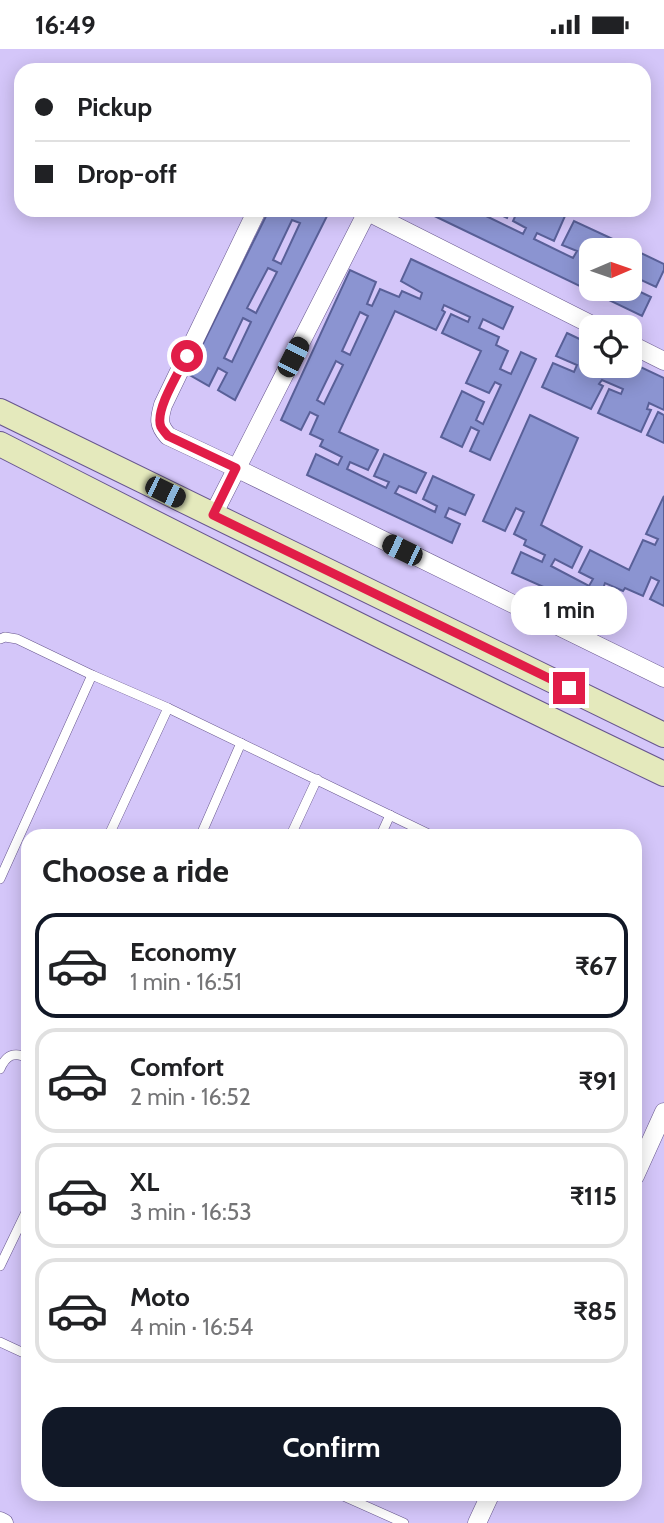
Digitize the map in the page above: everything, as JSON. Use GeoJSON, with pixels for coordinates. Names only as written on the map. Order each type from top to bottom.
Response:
{"type":"FeatureCollection","features":[{"type":"Feature","properties":{"kind":"street"},"geometry":{"type":"LineString","coordinates":[[254,217],[163,405],[161,428],[168,436],[664,678]]}},
{"type":"Feature","properties":{"kind":"street"},"geometry":{"type":"LineString","coordinates":[[213,515],[362,217]]}},
{"type":"Feature","properties":{"kind":"street"},"geometry":{"type":"LineString","coordinates":[[377,217],[579,318]]}},
{"type":"Feature","properties":{"kind":"street"},"geometry":{"type":"LineString","coordinates":[[642,350],[664,361]]}},
{"type":"Feature","properties":{"kind":"street"},"geometry":{"type":"LineString","coordinates":[[0,411],[664,735]]}},
{"type":"Feature","properties":{"kind":"street"},"geometry":{"type":"LineString","coordinates":[[0,444],[193,543],[664,774]]}},
{"type":"Feature","properties":{"kind":"street"},"geometry":{"type":"LineString","coordinates":[[642,1161],[664,1112]]}},
{"type":"Feature","properties":{"kind":"street"},"geometry":{"type":"LineString","coordinates":[[477,1523],[487,1501]]}},
{"type":"Feature","properties":{"kind":"lane"},"geometry":{"type":"LineString","coordinates":[[0,639],[17,639],[168,708],[419,829]]}},
{"type":"Feature","properties":{"kind":"lane"},"geometry":{"type":"LineString","coordinates":[[23,829],[92,675]]}},
{"type":"Feature","properties":{"kind":"lane"},"geometry":{"type":"LineString","coordinates":[[112,829],[168,708]]}},
{"type":"Feature","properties":{"kind":"lane"},"geometry":{"type":"LineString","coordinates":[[203,829],[241,743]]}},
{"type":"Feature","properties":{"kind":"lane"},"geometry":{"type":"LineString","coordinates":[[294,829],[317,779]]}},
{"type":"Feature","properties":{"kind":"lane"},"geometry":{"type":"LineString","coordinates":[[384,829],[390,815]]}},
{"type":"Feature","properties":{"kind":"lane"},"geometry":{"type":"LineString","coordinates":[[0,879],[21,832]]}},
{"type":"Feature","properties":{"kind":"lane"},"geometry":{"type":"LineString","coordinates":[[0,1069],[4,1059],[21,1055]]}},
{"type":"Feature","properties":{"kind":"lane"},"geometry":{"type":"LineString","coordinates":[[0,1266],[21,1222]]}},
{"type":"Feature","properties":{"kind":"lane"},"geometry":{"type":"LineString","coordinates":[[0,1342],[21,1352]]}},
{"type":"Feature","properties":{"kind":"lane"},"geometry":{"type":"LineString","coordinates":[[354,1501],[404,1523]]}},
{"type":"Feature","properties":{"kind":"building"},"geometry":{"type":"Polygon","coordinates":[[[266,217],[326,217],[235,400],[218,390],[227,373],[218,368],[209,386],[188,374],[266,217]],[[292,220],[273,260],[281,264],[300,223],[292,220]],[[268,268],[247,308],[256,313],[277,272],[268,268]],[[243,318],[224,358],[232,362],[251,322],[243,318]]]}},
{"type":"Feature","properties":{"kind":"building"},"geometry":{"type":"Polygon","coordinates":[[[437,217],[488,217],[523,234],[526,228],[513,221],[515,217],[565,217],[554,241],[537,233],[534,239],[573,258],[577,251],[562,245],[574,221],[611,238],[579,238],[579,286],[437,217]]]}},
{"type":"Feature","properties":{"kind":"building"},"geometry":{"type":"Polygon","coordinates":[[[642,254],[664,264],[656,287],[642,280],[642,254]]]}},
{"type":"Feature","properties":{"kind":"building"},"geometry":{"type":"Polygon","coordinates":[[[411,259],[513,307],[503,329],[483,319],[479,328],[499,337],[496,345],[508,351],[500,369],[511,374],[521,352],[536,359],[490,460],[470,451],[479,431],[471,427],[462,447],[441,437],[462,391],[484,402],[476,420],[483,424],[501,385],[495,382],[489,393],[466,383],[481,351],[442,333],[451,314],[468,322],[470,317],[444,305],[442,310],[445,312],[436,330],[395,311],[339,432],[378,450],[368,470],[350,462],[347,469],[386,488],[389,482],[374,476],[384,454],[426,473],[416,493],[399,486],[395,493],[435,512],[437,506],[423,499],[433,476],[474,495],[465,515],[449,508],[445,517],[460,524],[452,543],[307,475],[316,454],[338,465],[342,457],[320,446],[323,440],[310,434],[318,416],[310,412],[301,430],[281,420],[350,270],[376,282],[367,304],[372,306],[380,289],[399,297],[402,291],[420,299],[422,293],[401,281],[411,259]],[[360,312],[342,351],[350,355],[368,316],[360,312]],[[336,361],[317,400],[324,404],[343,365],[336,361]]]}},
{"type":"Feature","properties":{"kind":"building"},"geometry":{"type":"Polygon","coordinates":[[[642,293],[651,297],[642,316],[611,301],[642,301],[642,293]]]}},
{"type":"Feature","properties":{"kind":"building"},"geometry":{"type":"Polygon","coordinates":[[[567,333],[579,339],[579,378],[642,378],[642,368],[664,378],[664,410],[649,403],[647,409],[651,410],[641,432],[598,413],[609,389],[621,394],[623,389],[602,380],[599,384],[603,386],[591,409],[542,387],[553,363],[574,372],[577,365],[556,356],[567,333]]]}},
{"type":"Feature","properties":{"kind":"building"},"geometry":{"type":"Polygon","coordinates":[[[658,412],[664,415],[664,443],[647,435],[658,412]]]}},
{"type":"Feature","properties":{"kind":"building"},"geometry":{"type":"Polygon","coordinates":[[[530,415],[578,438],[541,525],[582,547],[572,568],[555,559],[551,566],[589,586],[593,579],[579,572],[590,550],[629,570],[643,540],[655,545],[658,539],[646,534],[664,496],[664,606],[650,599],[659,581],[651,577],[643,596],[605,583],[602,592],[619,599],[611,617],[512,573],[521,552],[542,562],[545,555],[524,545],[526,540],[514,534],[524,512],[516,508],[505,531],[483,521],[530,415]]]}},
{"type":"Feature","properties":{"kind":"route"},"geometry":{"type":"LineString","coordinates":[[187,356],[163,405],[161,428],[168,436],[236,468],[213,515],[569,688]]}}]}
